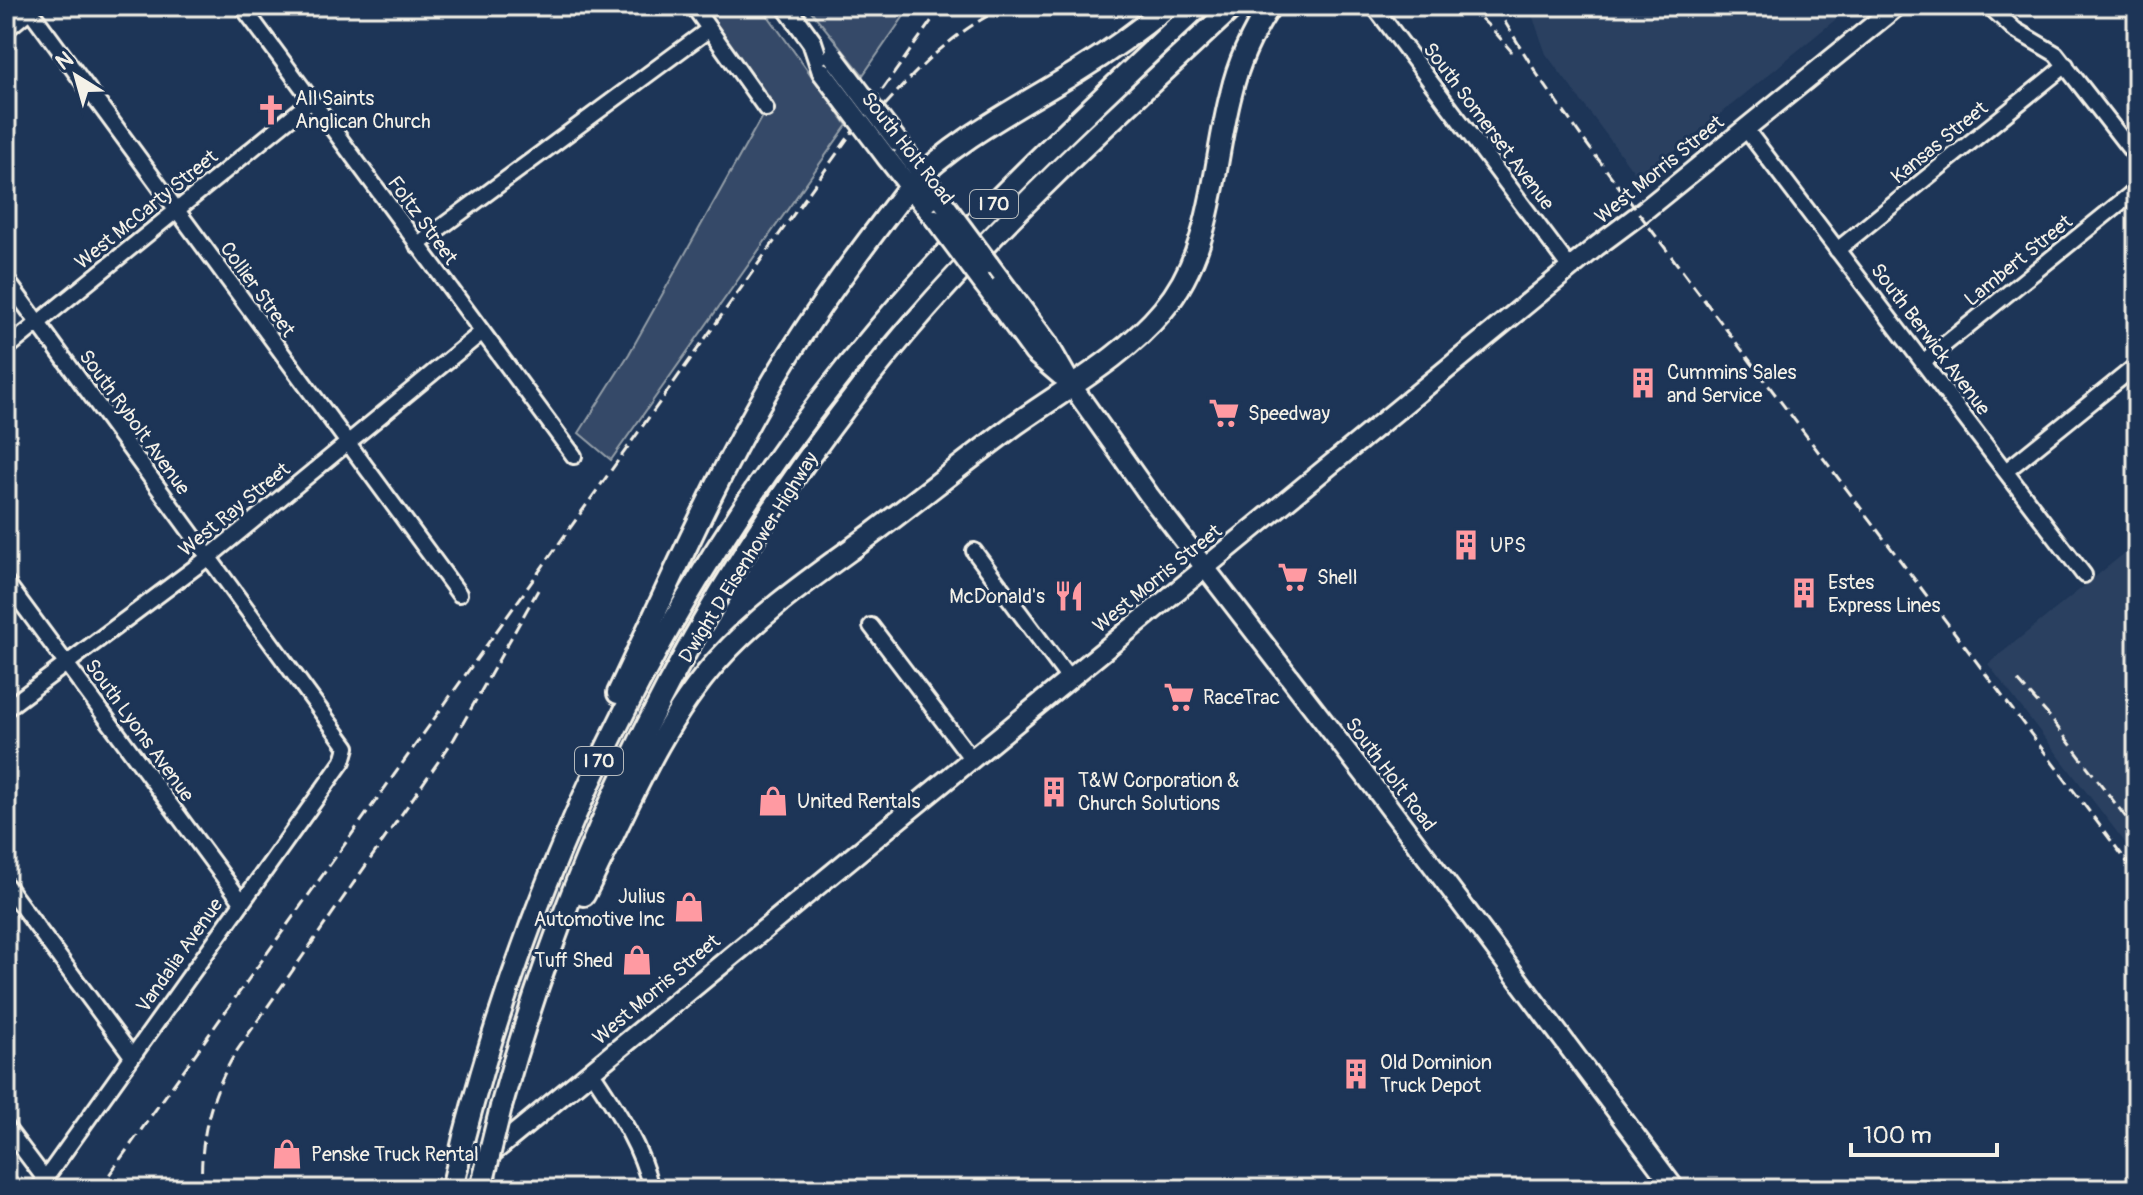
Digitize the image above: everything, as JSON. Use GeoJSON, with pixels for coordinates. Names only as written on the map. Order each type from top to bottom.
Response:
{"type":"FeatureCollection","features":[{"type":"Feature","properties":{"kind":"highway"},"geometry":{"type":"LineString","coordinates":[[567,832],[593,752],[616,698],[734,451],[807,325],[916,180],[991,124],[1120,43],[1168,6]]}},
{"type":"Feature","properties":{"kind":"highway","name":"Dwight D Eisenhower Highway"},"geometry":{"type":"LineString","coordinates":[[450,1189],[510,978],[567,832],[619,719],[666,632],[739,514],[806,419],[880,327],[950,248],[1037,160],[1199,6]]}},
{"type":"Feature","properties":{"kind":"highway","name":"Dwight D Eisenhower Highway"},"geometry":{"type":"LineString","coordinates":[[481,1189],[501,1107],[536,990],[584,864],[655,709],[728,581],[813,452],[874,372],[952,281],[1034,196],[1234,6]]}},
{"type":"Feature","properties":{"kind":"highway"},"geometry":{"type":"LineString","coordinates":[[536,990],[666,734],[720,658],[779,603],[1072,386],[1141,333],[1163,311],[1186,276],[1204,232],[1231,90],[1247,49],[1270,6]]}},
{"type":"Feature","properties":{"kind":"main road","name":"South Holt Road"},"geometry":{"type":"LineString","coordinates":[[786,6],[887,158],[916,180]]}},
{"type":"Feature","properties":{"kind":"main road","name":"West Morris Street"},"geometry":{"type":"LineString","coordinates":[[450,1189],[1204,567],[1897,6]]}},
{"type":"Feature","properties":{"kind":"main road","name":"South Holt Road"},"geometry":{"type":"LineString","coordinates":[[827,64],[898,142],[916,180],[991,280],[1034,353],[1072,386],[1204,567],[1365,775],[1675,1189]]}},
{"type":"Feature","properties":{"kind":"street","name":"Foltz Street"},"geometry":{"type":"LineString","coordinates":[[242,6],[574,456]]}},
{"type":"Feature","properties":{"kind":"street"},"geometry":{"type":"LineString","coordinates":[[693,6],[766,109]]}},
{"type":"Feature","properties":{"kind":"street"},"geometry":{"type":"LineString","coordinates":[[1989,6],[2009,26],[2056,54],[2137,158]]}},
{"type":"Feature","properties":{"kind":"street"},"geometry":{"type":"LineString","coordinates":[[6,30],[31,7]]}},
{"type":"Feature","properties":{"kind":"street","name":"Collier Street"},"geometry":{"type":"LineString","coordinates":[[31,7],[176,210],[459,594]]}},
{"type":"Feature","properties":{"kind":"street","name":"South Somerset Avenue"},"geometry":{"type":"LineString","coordinates":[[1376,9],[1570,268]]}},
{"type":"Feature","properties":{"kind":"street"},"geometry":{"type":"LineString","coordinates":[[417,245],[708,30]]}},
{"type":"Feature","properties":{"kind":"street","name":"Kansas Street"},"geometry":{"type":"LineString","coordinates":[[1837,250],[2066,65]]}},
{"type":"Feature","properties":{"kind":"street","name":"West McCarty Street"},"geometry":{"type":"LineString","coordinates":[[6,349],[311,101]]}},
{"type":"Feature","properties":{"kind":"street","name":"South Berwick Avenue"},"geometry":{"type":"LineString","coordinates":[[1745,128],[2084,575]]}},
{"type":"Feature","properties":{"kind":"street","name":"Lambert Street"},"geometry":{"type":"LineString","coordinates":[[1923,362],[2137,189]]}},
{"type":"Feature","properties":{"kind":"street","name":"South Rybolt Avenue"},"geometry":{"type":"LineString","coordinates":[[6,279],[346,744]]}},
{"type":"Feature","properties":{"kind":"street","name":"West Ray Street"},"geometry":{"type":"LineString","coordinates":[[6,709],[209,557],[481,333]]}},
{"type":"Feature","properties":{"kind":"street"},"geometry":{"type":"LineString","coordinates":[[2006,471],[2137,365]]}},
{"type":"Feature","properties":{"kind":"street"},"geometry":{"type":"LineString","coordinates":[[974,551],[1069,679]]}},
{"type":"Feature","properties":{"kind":"street","name":"South Lyons Avenue"},"geometry":{"type":"LineString","coordinates":[[6,582],[242,902]]}},
{"type":"Feature","properties":{"kind":"street"},"geometry":{"type":"LineString","coordinates":[[871,626],[971,758]]}},
{"type":"Feature","properties":{"kind":"street","name":"Vandalia Avenue"},"geometry":{"type":"LineString","coordinates":[[41,1184],[343,761],[346,744]]}},
{"type":"Feature","properties":{"kind":"street"},"geometry":{"type":"LineString","coordinates":[[6,885],[132,1056]]}},
{"type":"Feature","properties":{"kind":"street"},"geometry":{"type":"LineString","coordinates":[[591,1071],[632,1137],[651,1189]]}},
{"type":"Feature","properties":{"kind":"street"},"geometry":{"type":"LineString","coordinates":[[6,1127],[41,1184]]}},
{"type":"Feature","properties":{"kind":"shaded area"},"geometry":{"type":"Polygon","coordinates":[[[688,6],[761,6],[847,125],[611,460],[579,433],[629,354],[766,109],[688,6]]]}},
{"type":"Feature","properties":{"kind":"shaded area"},"geometry":{"type":"Polygon","coordinates":[[[807,6],[911,6],[863,75],[807,6]]]}},
{"type":"Feature","properties":{"kind":"shaded area"},"geometry":{"type":"Polygon","coordinates":[[[1529,6],[1852,6],[1640,180],[1546,54],[1529,6]]]}},
{"type":"Feature","properties":{"kind":"shaded area"},"geometry":{"type":"Polygon","coordinates":[[[2137,543],[2137,858],[1988,664],[2137,543]]]}},
{"type":"Feature","properties":{"kind":"railway"},"geometry":{"type":"LineString","coordinates":[[99,1189],[942,6]]}},
{"type":"Feature","properties":{"kind":"railway"},"geometry":{"type":"LineString","coordinates":[[873,119],[918,70],[951,41],[1007,6]]}},
{"type":"Feature","properties":{"kind":"railway"},"geometry":{"type":"LineString","coordinates":[[1468,6],[1512,52]]}},
{"type":"Feature","properties":{"kind":"railway"},"geometry":{"type":"LineString","coordinates":[[1495,6],[1537,74],[1586,143],[2137,875]]}},
{"type":"Feature","properties":{"kind":"railway"},"geometry":{"type":"LineString","coordinates":[[202,1189],[205,1134],[214,1099],[229,1065],[454,739],[538,590]]}},
{"type":"Feature","properties":{"kind":"railway"},"geometry":{"type":"LineString","coordinates":[[2018,681],[2049,716],[2137,832]]}},
{"type":"Feature","properties":{"kind":"place","name":"All Saints Anglican Church"},"geometry":{"type":"Point","coordinates":[271,110]}},
{"type":"Feature","properties":{"kind":"place","name":"Cummins Sales and Service"},"geometry":{"type":"Point","coordinates":[1643,383]}},
{"type":"Feature","properties":{"kind":"place","name":"Speedway"},"geometry":{"type":"Point","coordinates":[1224,413]}},
{"type":"Feature","properties":{"kind":"place","name":"UPS"},"geometry":{"type":"Point","coordinates":[1466,545]}},
{"type":"Feature","properties":{"kind":"place","name":"Shell"},"geometry":{"type":"Point","coordinates":[1293,577]}},
{"type":"Feature","properties":{"kind":"place","name":"Estes Express Lines"},"geometry":{"type":"Point","coordinates":[1804,593]}},
{"type":"Feature","properties":{"kind":"place","name":"McDonald's"},"geometry":{"type":"Point","coordinates":[1069,596]}},
{"type":"Feature","properties":{"kind":"place","name":"RaceTrac"},"geometry":{"type":"Point","coordinates":[1179,697]}},
{"type":"Feature","properties":{"kind":"place","name":"T&W Corporation & Church Solutions"},"geometry":{"type":"Point","coordinates":[1054,792]}},
{"type":"Feature","properties":{"kind":"place","name":"United Rentals"},"geometry":{"type":"Point","coordinates":[773,801]}},
{"type":"Feature","properties":{"kind":"place","name":"Julius Automotive Inc"},"geometry":{"type":"Point","coordinates":[689,907]}},
{"type":"Feature","properties":{"kind":"place","name":"Tuff Shed"},"geometry":{"type":"Point","coordinates":[637,960]}},
{"type":"Feature","properties":{"kind":"place","name":"Old Dominion Truck Depot"},"geometry":{"type":"Point","coordinates":[1356,1074]}},
{"type":"Feature","properties":{"kind":"place","name":"Penske Truck Rental"},"geometry":{"type":"Point","coordinates":[287,1154]}}]}
